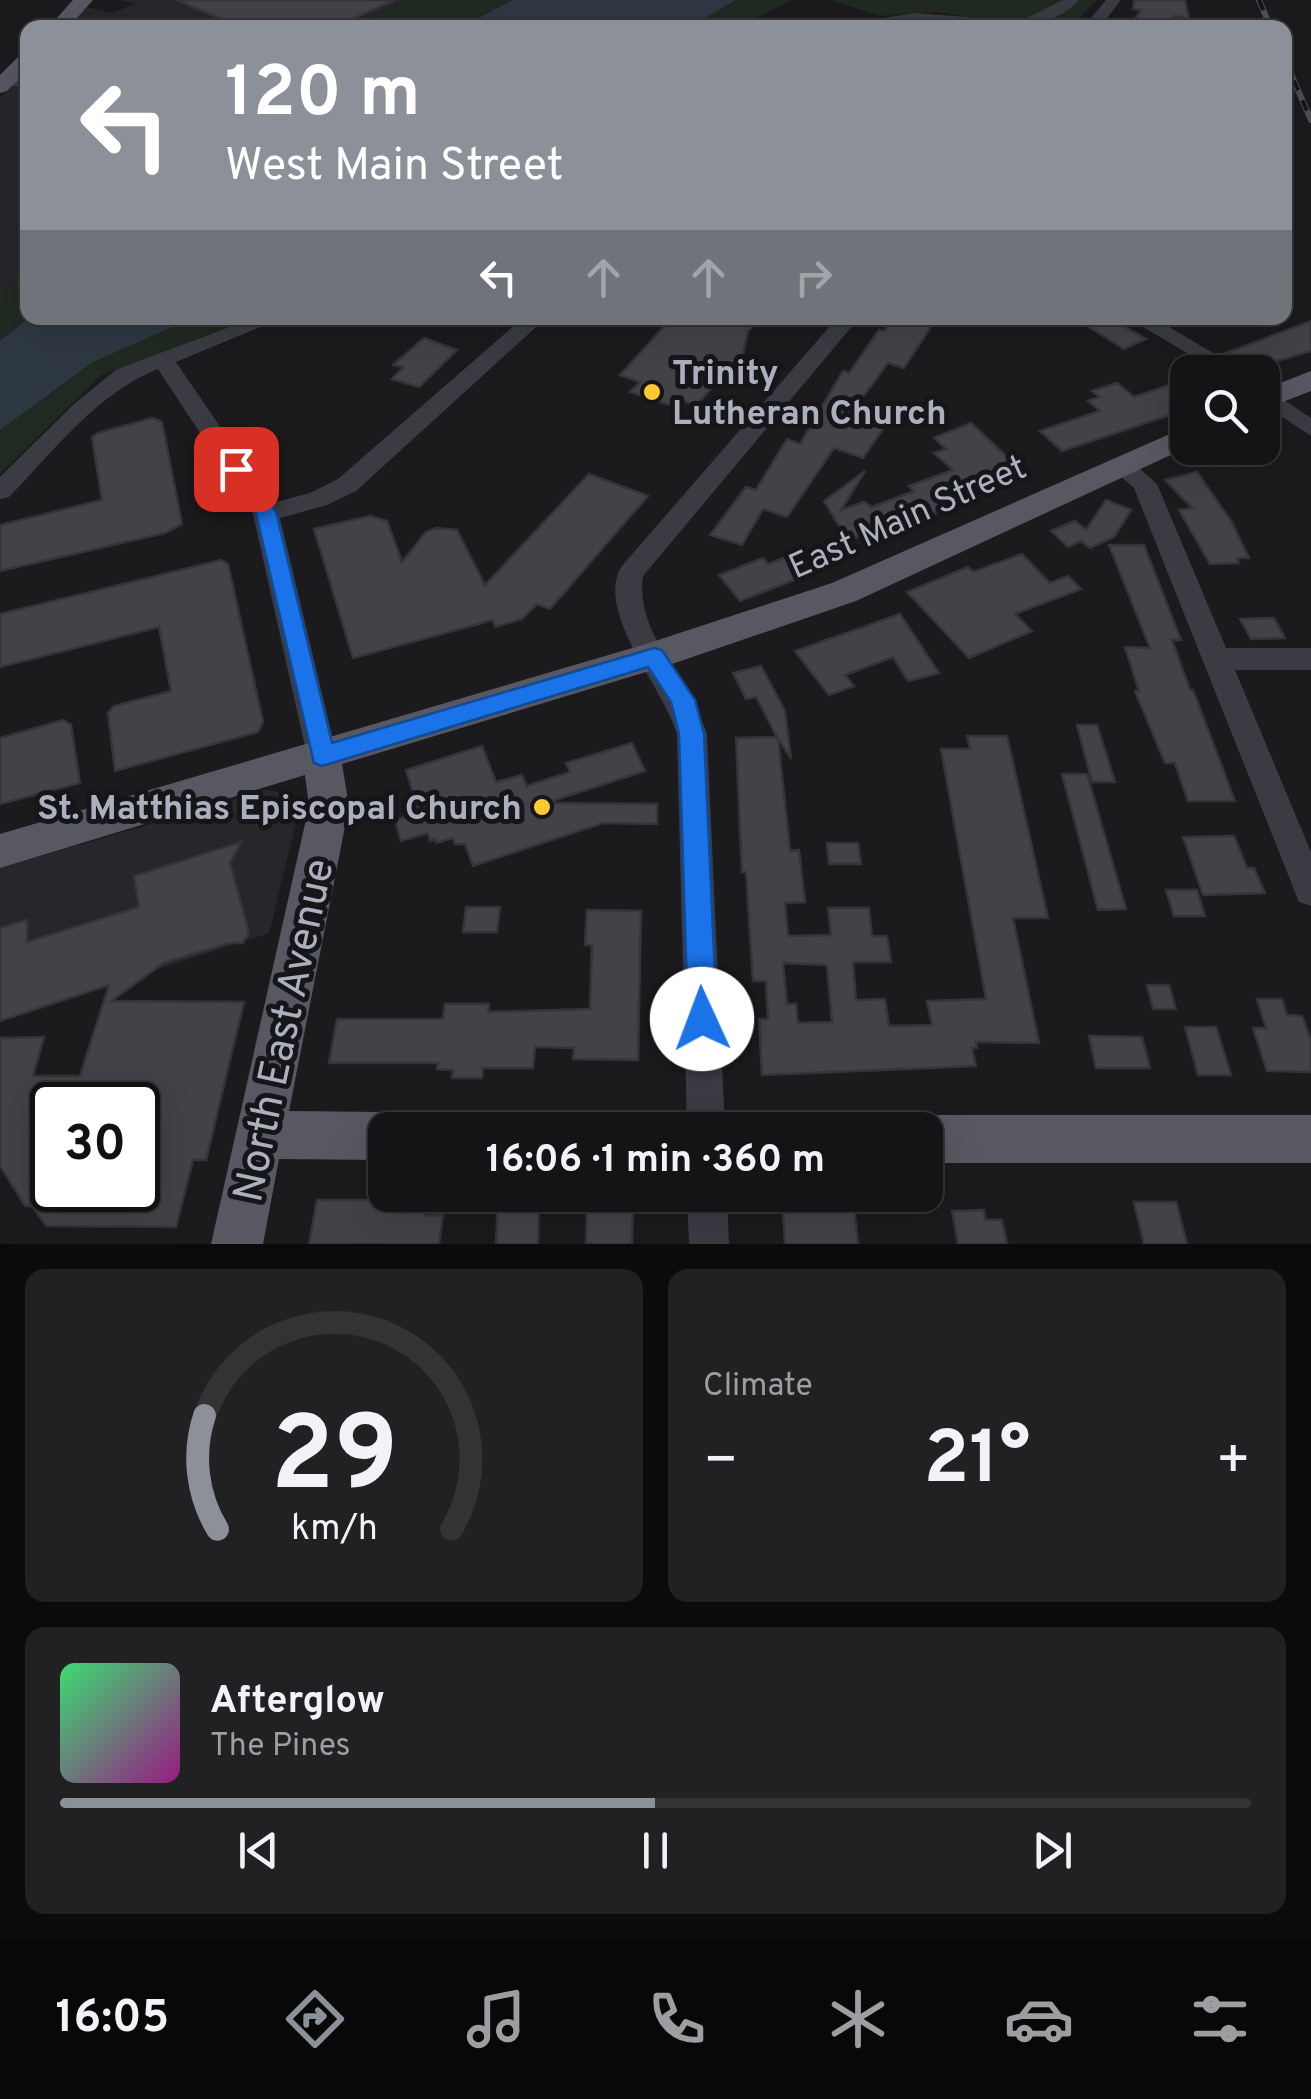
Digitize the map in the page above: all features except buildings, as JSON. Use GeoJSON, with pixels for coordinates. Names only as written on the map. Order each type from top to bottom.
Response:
{"type":"FeatureCollection","features":[{"type":"Feature","properties":{"kind":"main road"},"geometry":{"type":"LineString","coordinates":[[65,20],[84,0]]}},
{"type":"Feature","properties":{"kind":"main road"},"geometry":{"type":"LineString","coordinates":[[1280,391],[1311,380]]}},
{"type":"Feature","properties":{"kind":"main road","name":"East Main Street"},"geometry":{"type":"LineString","coordinates":[[0,850],[654,656],[844,592],[1170,443]]}},
{"type":"Feature","properties":{"kind":"main road","name":"North East Avenue"},"geometry":{"type":"LineString","coordinates":[[237,1244],[329,806],[322,756]]}},
{"type":"Feature","properties":{"kind":"main road"},"geometry":{"type":"LineString","coordinates":[[262,1135],[368,1136]]}},
{"type":"Feature","properties":{"kind":"main road"},"geometry":{"type":"LineString","coordinates":[[943,1139],[1311,1139]]}},
{"type":"Feature","properties":{"kind":"street"},"geometry":{"type":"LineString","coordinates":[[1026,20],[1060,12],[1072,0]]}},
{"type":"Feature","properties":{"kind":"street"},"geometry":{"type":"LineString","coordinates":[[1097,20],[1114,0]]}},
{"type":"Feature","properties":{"kind":"street"},"geometry":{"type":"LineString","coordinates":[[893,20],[950,20]]}},
{"type":"Feature","properties":{"kind":"street"},"geometry":{"type":"LineString","coordinates":[[0,491],[105,388],[133,369],[252,325]]}},
{"type":"Feature","properties":{"kind":"street"},"geometry":{"type":"LineString","coordinates":[[266,512],[318,499],[347,485],[527,325]]}},
{"type":"Feature","properties":{"kind":"street"},"geometry":{"type":"LineString","coordinates":[[705,1112],[692,734],[682,700],[654,656],[626,597],[630,574],[842,325]]}},
{"type":"Feature","properties":{"kind":"street"},"geometry":{"type":"LineString","coordinates":[[1150,325],[1204,355]]}},
{"type":"Feature","properties":{"kind":"street"},"geometry":{"type":"LineString","coordinates":[[162,358],[184,396],[266,512],[322,756]]}},
{"type":"Feature","properties":{"kind":"street"},"geometry":{"type":"LineString","coordinates":[[105,388],[153,382],[184,396]]}},
{"type":"Feature","properties":{"kind":"street"},"geometry":{"type":"LineString","coordinates":[[1280,407],[1311,428]]}},
{"type":"Feature","properties":{"kind":"street"},"geometry":{"type":"LineString","coordinates":[[1120,466],[1145,484],[1311,892]]}},
{"type":"Feature","properties":{"kind":"street"},"geometry":{"type":"LineString","coordinates":[[1218,659],[1311,659]]}},
{"type":"Feature","properties":{"kind":"street"},"geometry":{"type":"LineString","coordinates":[[707,1212],[708,1244]]}},
{"type":"Feature","properties":{"kind":"shaded area"},"geometry":{"type":"Polygon","coordinates":[[[119,0],[408,0],[370,20],[74,20],[86,7],[111,13],[136,4],[119,0]]]}},
{"type":"Feature","properties":{"kind":"shaded area"},"geometry":{"type":"Polygon","coordinates":[[[408,0],[791,0],[752,20],[369,20],[408,0]]]}},
{"type":"Feature","properties":{"kind":"shaded area"},"geometry":{"type":"Polygon","coordinates":[[[830,0],[1097,0],[1078,20],[984,20],[937,12],[880,16],[830,0]]]}},
{"type":"Feature","properties":{"kind":"shaded area"},"geometry":{"type":"Polygon","coordinates":[[[20,86],[20,278],[0,288],[0,98],[12,87],[20,86]]]}},
{"type":"Feature","properties":{"kind":"shaded area"},"geometry":{"type":"Polygon","coordinates":[[[20,278],[20,325],[232,325],[101,375],[0,474],[0,288],[20,278]]]}},
{"type":"Feature","properties":{"kind":"shaded area"},"geometry":{"type":"Polygon","coordinates":[[[267,790],[283,793],[300,806],[269,933],[0,1021],[0,868],[267,790]]]}},
{"type":"Feature","properties":{"kind":"water"},"geometry":{"type":"Polygon","coordinates":[[[513,0],[736,0],[701,20],[475,20],[513,0]]]}},
{"type":"Feature","properties":{"kind":"water"},"geometry":{"type":"Polygon","coordinates":[[[20,325],[176,325],[91,363],[0,430],[0,341],[20,325]]]}},
{"type":"Feature","properties":{"kind":"railway"},"geometry":{"type":"LineString","coordinates":[[1259,0],[1268,20]]}},
{"type":"Feature","properties":{"kind":"railway"},"geometry":{"type":"LineString","coordinates":[[1292,76],[1311,120]]}},
{"type":"Feature","properties":{"kind":"place","name":"Trinity Lutheran Church"},"geometry":{"type":"Point","coordinates":[652,392]}},
{"type":"Feature","properties":{"kind":"place","name":"St. Matthias Episcopal Church"},"geometry":{"type":"Point","coordinates":[542,807]}},
{"type":"Feature","properties":{"kind":"route"},"geometry":{"type":"LineString","coordinates":[[236,469],[266,512],[316,716],[322,756],[654,656],[682,700],[692,734],[702,1019]]}}]}
